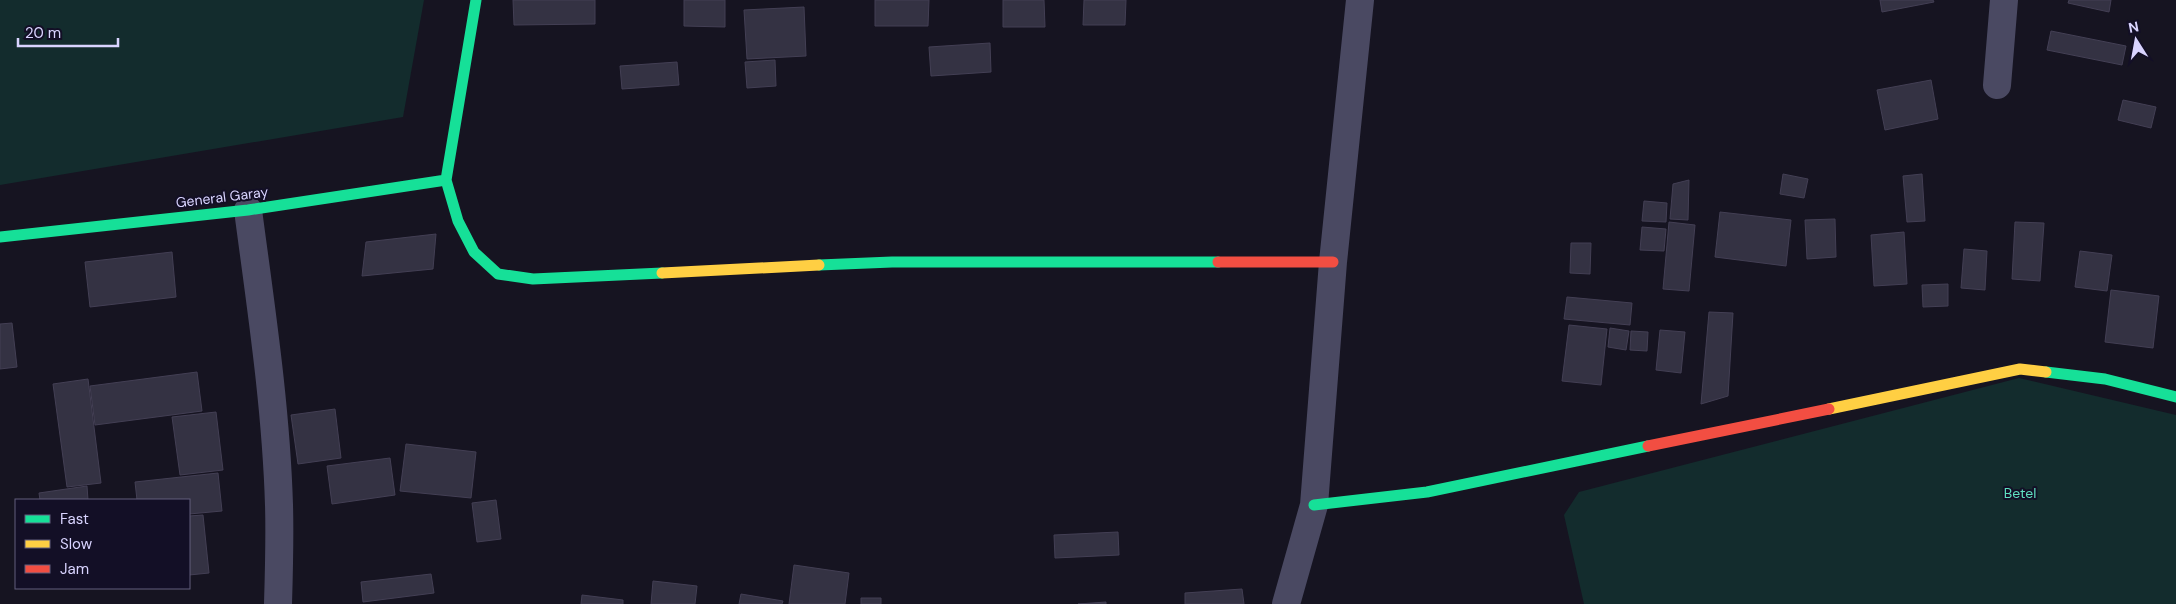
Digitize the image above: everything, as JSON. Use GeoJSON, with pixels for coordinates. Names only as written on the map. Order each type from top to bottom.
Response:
{"type":"FeatureCollection","features":[{"type":"Feature","properties":{"kind":"street"},"geometry":{"type":"LineString","coordinates":[[476,0],[446,180],[458,221],[474,252],[498,274],[533,279],[892,262],[1333,262]]}},
{"type":"Feature","properties":{"kind":"street"},"geometry":{"type":"LineString","coordinates":[[1286,604],[1314,505],[1333,262],[1360,0]]}},
{"type":"Feature","properties":{"kind":"street"},"geometry":{"type":"LineString","coordinates":[[1997,85],[2004,0]]}},
{"type":"Feature","properties":{"kind":"street","name":"General Garay"},"geometry":{"type":"LineString","coordinates":[[0,237],[248,210],[446,180]]}},
{"type":"Feature","properties":{"kind":"street"},"geometry":{"type":"LineString","coordinates":[[248,210],[274,422],[279,505],[278,604]]}},
{"type":"Feature","properties":{"kind":"street"},"geometry":{"type":"LineString","coordinates":[[1314,505],[1427,492],[2020,369],[2105,379],[2176,397]]}},
{"type":"Feature","properties":{"kind":"green space"},"geometry":{"type":"Polygon","coordinates":[[[0,0],[424,0],[403,117],[0,185],[0,0]]]}},
{"type":"Feature","properties":{"kind":"green space","name":"Betel"},"geometry":{"type":"Polygon","coordinates":[[[2019,378],[2176,415],[2176,604],[1584,604],[1564,515],[1579,492],[2019,378]]]}},
{"type":"Feature","properties":{"kind":"building"},"geometry":{"type":"Polygon","coordinates":[[[513,0],[595,0],[595,24],[514,25],[513,0]]]}},
{"type":"Feature","properties":{"kind":"building"},"geometry":{"type":"Polygon","coordinates":[[[684,0],[725,0],[725,27],[684,26],[684,0]]]}},
{"type":"Feature","properties":{"kind":"building"},"geometry":{"type":"Polygon","coordinates":[[[875,0],[929,0],[928,26],[875,26],[875,0]]]}},
{"type":"Feature","properties":{"kind":"building"},"geometry":{"type":"Polygon","coordinates":[[[1003,0],[1044,0],[1045,27],[1003,27],[1003,0]]]}},
{"type":"Feature","properties":{"kind":"building"},"geometry":{"type":"Polygon","coordinates":[[[1084,0],[1126,0],[1125,25],[1083,25],[1084,0]]]}},
{"type":"Feature","properties":{"kind":"building"},"geometry":{"type":"Polygon","coordinates":[[[1880,0],[1933,0],[1934,2],[1882,12],[1880,0]]]}},
{"type":"Feature","properties":{"kind":"building"},"geometry":{"type":"Polygon","coordinates":[[[2069,0],[2111,0],[2109,12],[2068,3],[2069,0]]]}},
{"type":"Feature","properties":{"kind":"building"},"geometry":{"type":"Polygon","coordinates":[[[804,7],[806,56],[747,59],[744,10],[804,7]]]}},
{"type":"Feature","properties":{"kind":"building"},"geometry":{"type":"Polygon","coordinates":[[[2051,31],[2126,46],[2122,65],[2047,50],[2051,31]]]}},
{"type":"Feature","properties":{"kind":"building"},"geometry":{"type":"Polygon","coordinates":[[[990,43],[991,72],[931,76],[929,47],[990,43]]]}},
{"type":"Feature","properties":{"kind":"building"},"geometry":{"type":"Polygon","coordinates":[[[775,60],[776,86],[747,88],[745,62],[775,60]]]}},
{"type":"Feature","properties":{"kind":"building"},"geometry":{"type":"Polygon","coordinates":[[[677,62],[679,85],[622,89],[620,66],[677,62]]]}},
{"type":"Feature","properties":{"kind":"building"},"geometry":{"type":"Polygon","coordinates":[[[1931,80],[1938,119],[1885,130],[1877,90],[1931,80]]]}},
{"type":"Feature","properties":{"kind":"building"},"geometry":{"type":"Polygon","coordinates":[[[2123,100],[2156,107],[2151,128],[2118,120],[2123,100]]]}},
{"type":"Feature","properties":{"kind":"building"},"geometry":{"type":"Polygon","coordinates":[[[1783,174],[1808,179],[1804,198],[1780,194],[1783,174]]]}},
{"type":"Feature","properties":{"kind":"building"},"geometry":{"type":"Polygon","coordinates":[[[1922,174],[1925,221],[1907,222],[1903,176],[1922,174]]]}},
{"type":"Feature","properties":{"kind":"building"},"geometry":{"type":"Polygon","coordinates":[[[1689,180],[1688,220],[1670,219],[1673,184],[1689,180]]]}},
{"type":"Feature","properties":{"kind":"building"},"geometry":{"type":"Polygon","coordinates":[[[1644,201],[1667,203],[1666,222],[1642,221],[1644,201]]]}},
{"type":"Feature","properties":{"kind":"building"},"geometry":{"type":"Polygon","coordinates":[[[1720,212],[1791,220],[1786,266],[1715,257],[1720,212]]]}},
{"type":"Feature","properties":{"kind":"building"},"geometry":{"type":"Polygon","coordinates":[[[1835,219],[1836,257],[1807,259],[1805,220],[1835,219]]]}},
{"type":"Feature","properties":{"kind":"building"},"geometry":{"type":"Polygon","coordinates":[[[1669,222],[1695,225],[1689,291],[1663,289],[1669,222]]]}},
{"type":"Feature","properties":{"kind":"building"},"geometry":{"type":"Polygon","coordinates":[[[2015,222],[2044,223],[2040,281],[2012,279],[2015,222]]]}},
{"type":"Feature","properties":{"kind":"building"},"geometry":{"type":"Polygon","coordinates":[[[1642,227],[1666,229],[1664,251],[1640,250],[1642,227]]]}},
{"type":"Feature","properties":{"kind":"building"},"geometry":{"type":"Polygon","coordinates":[[[1904,232],[1907,284],[1874,286],[1871,235],[1904,232]]]}},
{"type":"Feature","properties":{"kind":"building"},"geometry":{"type":"Polygon","coordinates":[[[436,234],[433,269],[362,276],[366,242],[436,234]]]}},
{"type":"Feature","properties":{"kind":"building"},"geometry":{"type":"Polygon","coordinates":[[[1571,243],[1591,243],[1590,274],[1570,273],[1571,243]]]}},
{"type":"Feature","properties":{"kind":"building"},"geometry":{"type":"Polygon","coordinates":[[[1964,249],[1987,251],[1985,290],[1961,288],[1964,249]]]}},
{"type":"Feature","properties":{"kind":"building"},"geometry":{"type":"Polygon","coordinates":[[[2080,251],[2112,255],[2107,291],[2075,287],[2080,251]]]}},
{"type":"Feature","properties":{"kind":"building"},"geometry":{"type":"Polygon","coordinates":[[[172,252],[176,297],[90,307],[85,262],[172,252]]]}},
{"type":"Feature","properties":{"kind":"building"},"geometry":{"type":"Polygon","coordinates":[[[1948,284],[1948,306],[1923,307],[1922,285],[1948,284]]]}},
{"type":"Feature","properties":{"kind":"building"},"geometry":{"type":"Polygon","coordinates":[[[2111,290],[2159,296],[2153,348],[2105,342],[2111,290]]]}},
{"type":"Feature","properties":{"kind":"building"},"geometry":{"type":"Polygon","coordinates":[[[1567,297],[1632,303],[1630,325],[1564,319],[1567,297]]]}},
{"type":"Feature","properties":{"kind":"building"},"geometry":{"type":"Polygon","coordinates":[[[1709,312],[1733,313],[1728,396],[1701,404],[1709,312]]]}},
{"type":"Feature","properties":{"kind":"building"},"geometry":{"type":"Polygon","coordinates":[[[12,323],[17,367],[0,369],[0,324],[12,323]]]}},
{"type":"Feature","properties":{"kind":"building"},"geometry":{"type":"Polygon","coordinates":[[[1569,325],[1607,329],[1601,385],[1562,381],[1569,325]]]}},
{"type":"Feature","properties":{"kind":"building"},"geometry":{"type":"Polygon","coordinates":[[[1610,328],[1629,331],[1626,350],[1608,347],[1610,328]]]}},
{"type":"Feature","properties":{"kind":"building"},"geometry":{"type":"Polygon","coordinates":[[[1660,330],[1685,332],[1681,373],[1656,370],[1660,330]]]}},
{"type":"Feature","properties":{"kind":"building"},"geometry":{"type":"Polygon","coordinates":[[[1631,331],[1648,332],[1647,351],[1630,350],[1631,331]]]}},
{"type":"Feature","properties":{"kind":"building"},"geometry":{"type":"Polygon","coordinates":[[[197,372],[202,411],[95,425],[90,386],[197,372]]]}},
{"type":"Feature","properties":{"kind":"building"},"geometry":{"type":"Polygon","coordinates":[[[88,379],[101,483],[67,487],[53,384],[88,379]]]}},
{"type":"Feature","properties":{"kind":"building"},"geometry":{"type":"Polygon","coordinates":[[[335,409],[341,458],[298,464],[291,415],[335,409]]]}},
{"type":"Feature","properties":{"kind":"building"},"geometry":{"type":"Polygon","coordinates":[[[216,412],[223,470],[180,475],[172,417],[216,412]]]}},
{"type":"Feature","properties":{"kind":"building"},"geometry":{"type":"Polygon","coordinates":[[[406,444],[476,452],[471,498],[400,491],[406,444]]]}},
{"type":"Feature","properties":{"kind":"building"},"geometry":{"type":"Polygon","coordinates":[[[390,458],[395,495],[332,504],[327,466],[390,458]]]}},
{"type":"Feature","properties":{"kind":"building"},"geometry":{"type":"Polygon","coordinates":[[[218,473],[222,511],[190,514],[190,499],[137,499],[135,482],[218,473]]]}},
{"type":"Feature","properties":{"kind":"building"},"geometry":{"type":"Polygon","coordinates":[[[87,486],[88,499],[40,499],[39,493],[87,486]]]}},
{"type":"Feature","properties":{"kind":"building"},"geometry":{"type":"Polygon","coordinates":[[[496,500],[501,539],[477,542],[472,503],[496,500]]]}},
{"type":"Feature","properties":{"kind":"building"},"geometry":{"type":"Polygon","coordinates":[[[203,515],[209,573],[190,575],[190,516],[203,515]]]}},
{"type":"Feature","properties":{"kind":"building"},"geometry":{"type":"Polygon","coordinates":[[[1118,532],[1119,555],[1055,558],[1054,535],[1118,532]]]}},
{"type":"Feature","properties":{"kind":"building"},"geometry":{"type":"Polygon","coordinates":[[[794,565],[849,573],[845,604],[789,604],[794,565]]]}},
{"type":"Feature","properties":{"kind":"building"},"geometry":{"type":"Polygon","coordinates":[[[431,574],[434,593],[363,602],[361,582],[431,574]]]}},
{"type":"Feature","properties":{"kind":"building"},"geometry":{"type":"Polygon","coordinates":[[[653,581],[697,586],[695,604],[651,604],[653,581]]]}},
{"type":"Feature","properties":{"kind":"building"},"geometry":{"type":"Polygon","coordinates":[[[1242,589],[1244,604],[1185,604],[1185,593],[1242,589]]]}},
{"type":"Feature","properties":{"kind":"building"},"geometry":{"type":"Polygon","coordinates":[[[741,594],[783,601],[782,604],[739,604],[741,594]]]}},
{"type":"Feature","properties":{"kind":"building"},"geometry":{"type":"Polygon","coordinates":[[[582,595],[623,600],[623,604],[581,604],[582,595]]]}},
{"type":"Feature","properties":{"kind":"building"},"geometry":{"type":"Polygon","coordinates":[[[861,598],[881,598],[881,604],[861,604],[861,598]]]}},
{"type":"Feature","properties":{"kind":"building"},"geometry":{"type":"Polygon","coordinates":[[[1106,602],[1106,604],[1078,604],[1106,602]]]}},
{"type":"Feature","properties":{"kind":"traffic: fast"},"geometry":{"type":"LineString","coordinates":[[476,0],[446,180],[458,221],[474,252],[498,274],[533,279],[662,273]]}},
{"type":"Feature","properties":{"kind":"traffic: fast"},"geometry":{"type":"LineString","coordinates":[[0,237],[248,210],[446,180]]}},
{"type":"Feature","properties":{"kind":"traffic: fast"},"geometry":{"type":"LineString","coordinates":[[819,265],[892,262],[1218,262]]}},
{"type":"Feature","properties":{"kind":"traffic: fast"},"geometry":{"type":"LineString","coordinates":[[2046,372],[2105,379],[2176,397]]}},
{"type":"Feature","properties":{"kind":"traffic: fast"},"geometry":{"type":"LineString","coordinates":[[1314,505],[1427,492],[1648,446]]}},
{"type":"Feature","properties":{"kind":"traffic: slow"},"geometry":{"type":"LineString","coordinates":[[662,273],[819,265]]}},
{"type":"Feature","properties":{"kind":"traffic: slow"},"geometry":{"type":"LineString","coordinates":[[1829,409],[2020,369],[2046,372]]}},
{"type":"Feature","properties":{"kind":"traffic: jam"},"geometry":{"type":"LineString","coordinates":[[1218,262],[1333,262]]}},
{"type":"Feature","properties":{"kind":"traffic: jam"},"geometry":{"type":"LineString","coordinates":[[1648,446],[1829,409]]}}]}
